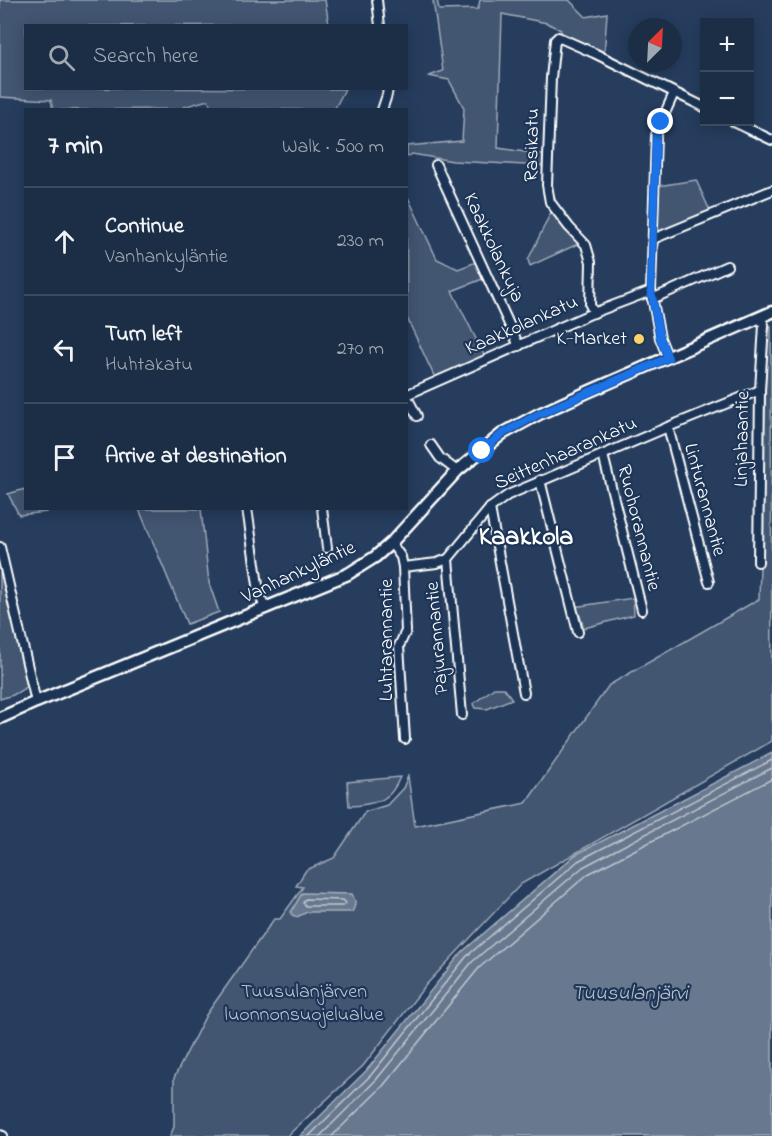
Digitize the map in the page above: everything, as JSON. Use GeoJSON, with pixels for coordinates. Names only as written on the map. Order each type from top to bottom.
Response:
{"type":"FeatureCollection","features":[{"type":"Feature","properties":{"kind":"street"},"geometry":{"type":"LineString","coordinates":[[377,0],[380,24]]}},
{"type":"Feature","properties":{"kind":"street","name":"Rasikatu"},"geometry":{"type":"LineString","coordinates":[[594,313],[590,305],[591,262],[586,245],[550,202],[547,184],[551,78],[555,40],[558,37],[594,52],[674,93]]}},
{"type":"Feature","properties":{"kind":"street"},"geometry":{"type":"LineString","coordinates":[[383,108],[388,90]]}},
{"type":"Feature","properties":{"kind":"street"},"geometry":{"type":"LineString","coordinates":[[668,358],[660,338],[652,295],[656,135],[674,93],[700,105]]}},
{"type":"Feature","properties":{"kind":"street"},"geometry":{"type":"LineString","coordinates":[[742,126],[772,140]]}},
{"type":"Feature","properties":{"kind":"street","name":"Kaakkolankuja"},"geometry":{"type":"LineString","coordinates":[[436,165],[519,346]]}},
{"type":"Feature","properties":{"kind":"street"},"geometry":{"type":"LineString","coordinates":[[653,239],[772,190]]}},
{"type":"Feature","properties":{"kind":"street","name":"Kaakkolankatu"},"geometry":{"type":"LineString","coordinates":[[408,394],[594,313],[652,295],[727,266]]}},
{"type":"Feature","properties":{"kind":"street","name":"Vanhankyläntie"},"geometry":{"type":"LineString","coordinates":[[0,718],[348,574],[375,557],[391,543],[457,471],[502,434],[590,391],[772,312]]}},
{"type":"Feature","properties":{"kind":"street","name":"Linjahaantie"},"geometry":{"type":"LineString","coordinates":[[758,562],[760,390],[764,325],[760,317]]}},
{"type":"Feature","properties":{"kind":"street","name":"Seittenhaarankatu"},"geometry":{"type":"LineString","coordinates":[[447,559],[490,508],[508,495],[668,426],[760,390]]}},
{"type":"Feature","properties":{"kind":"street"},"geometry":{"type":"LineString","coordinates":[[408,399],[417,416]]}},
{"type":"Feature","properties":{"kind":"street","name":"Linturannantie"},"geometry":{"type":"LineString","coordinates":[[668,426],[709,582]]}},
{"type":"Feature","properties":{"kind":"street"},"geometry":{"type":"LineString","coordinates":[[431,445],[440,458],[457,471]]}},
{"type":"Feature","properties":{"kind":"street","name":"Ruohorannantie"},"geometry":{"type":"LineString","coordinates":[[603,455],[642,610]]}},
{"type":"Feature","properties":{"kind":"street"},"geometry":{"type":"LineString","coordinates":[[540,480],[578,632]]}},
{"type":"Feature","properties":{"kind":"street"},"geometry":{"type":"LineString","coordinates":[[490,508],[524,693]]}},
{"type":"Feature","properties":{"kind":"street"},"geometry":{"type":"LineString","coordinates":[[247,510],[260,599],[265,609]]}},
{"type":"Feature","properties":{"kind":"street"},"geometry":{"type":"LineString","coordinates":[[322,510],[327,548]]}},
{"type":"Feature","properties":{"kind":"street","name":"Luhtarannantie"},"geometry":{"type":"LineString","coordinates":[[391,543],[401,557],[403,567],[406,631],[399,646],[405,739]]}},
{"type":"Feature","properties":{"kind":"street"},"geometry":{"type":"LineString","coordinates":[[0,547],[36,702]]}},
{"type":"Feature","properties":{"kind":"street"},"geometry":{"type":"LineString","coordinates":[[403,567],[437,563],[447,559]]}},
{"type":"Feature","properties":{"kind":"street","name":"Pajurannantie"},"geometry":{"type":"LineString","coordinates":[[447,559],[462,715]]}},
{"type":"Feature","properties":{"kind":"green space"},"geometry":{"type":"Polygon","coordinates":[[[0,0],[325,0],[329,24],[24,24],[24,90],[344,90],[335,108],[212,108],[208,100],[183,108],[53,108],[51,100],[0,97],[0,0]]]}},
{"type":"Feature","properties":{"kind":"green space"},"geometry":{"type":"Polygon","coordinates":[[[433,0],[437,0],[439,10],[478,9],[480,0],[569,0],[586,17],[607,13],[604,56],[560,36],[561,30],[547,23],[502,14],[498,148],[545,155],[544,166],[453,161],[412,154],[408,156],[408,146],[462,141],[464,108],[449,80],[429,76],[443,71],[433,0]]]}},
{"type":"Feature","properties":{"kind":"green space"},"geometry":{"type":"Polygon","coordinates":[[[696,180],[711,213],[657,234],[658,186],[696,180]]]}},
{"type":"Feature","properties":{"kind":"green space"},"geometry":{"type":"Polygon","coordinates":[[[408,197],[437,259],[458,269],[479,261],[485,278],[452,291],[486,359],[436,380],[408,320],[408,197]]]}},
{"type":"Feature","properties":{"kind":"green space"},"geometry":{"type":"Polygon","coordinates":[[[552,210],[580,243],[530,266],[528,260],[552,210]]]}},
{"type":"Feature","properties":{"kind":"green space","name":"Tuusulanjärven luonnonsuojelualue"},"geometry":{"type":"Polygon","coordinates":[[[771,325],[772,741],[521,884],[425,986],[363,1066],[287,1136],[170,1136],[174,1127],[174,1078],[206,1015],[274,919],[280,919],[303,887],[296,886],[306,870],[334,858],[365,812],[387,805],[403,788],[408,776],[415,826],[526,803],[609,685],[759,599],[767,335],[771,325]]]}},
{"type":"Feature","properties":{"kind":"green space"},"geometry":{"type":"Polygon","coordinates":[[[24,489],[24,510],[45,510],[46,512],[19,515],[8,494],[24,489]]]}},
{"type":"Feature","properties":{"kind":"green space"},"geometry":{"type":"Polygon","coordinates":[[[139,510],[201,510],[209,583],[219,612],[187,624],[139,510]]]}},
{"type":"Feature","properties":{"kind":"green space"},"geometry":{"type":"Polygon","coordinates":[[[0,562],[27,687],[0,699],[0,562]]]}},
{"type":"Feature","properties":{"kind":"green space"},"geometry":{"type":"Polygon","coordinates":[[[633,598],[634,615],[584,628],[579,613],[575,613],[574,607],[633,598]]]}},
{"type":"Feature","properties":{"kind":"green space"},"geometry":{"type":"Polygon","coordinates":[[[494,688],[504,688],[512,699],[487,709],[475,708],[473,704],[494,688]]]}},
{"type":"Feature","properties":{"kind":"green space"},"geometry":{"type":"Polygon","coordinates":[[[400,777],[393,791],[383,799],[368,804],[349,806],[347,782],[400,777]]]}},
{"type":"Feature","properties":{"kind":"water","name":"Tuusulanjärvi"},"geometry":{"type":"Polygon","coordinates":[[[772,753],[772,1136],[300,1136],[366,1071],[462,952],[575,855],[772,753]]]}},
{"type":"Feature","properties":{"kind":"water"},"geometry":{"type":"Polygon","coordinates":[[[302,893],[352,894],[355,905],[352,912],[307,912],[297,917],[291,912],[302,893]]]}},
{"type":"Feature","properties":{"kind":"place","name":"K-Market"},"geometry":{"type":"Point","coordinates":[639,339]}},
{"type":"Feature","properties":{"kind":"district","name":"Kaakkola"},"geometry":{"type":"Point","coordinates":[526,538]}},
{"type":"Feature","properties":{"kind":"route"},"geometry":{"type":"LineString","coordinates":[[482,451],[502,434],[539,414],[668,358],[660,338],[651,291],[656,135],[661,122]]}}]}
